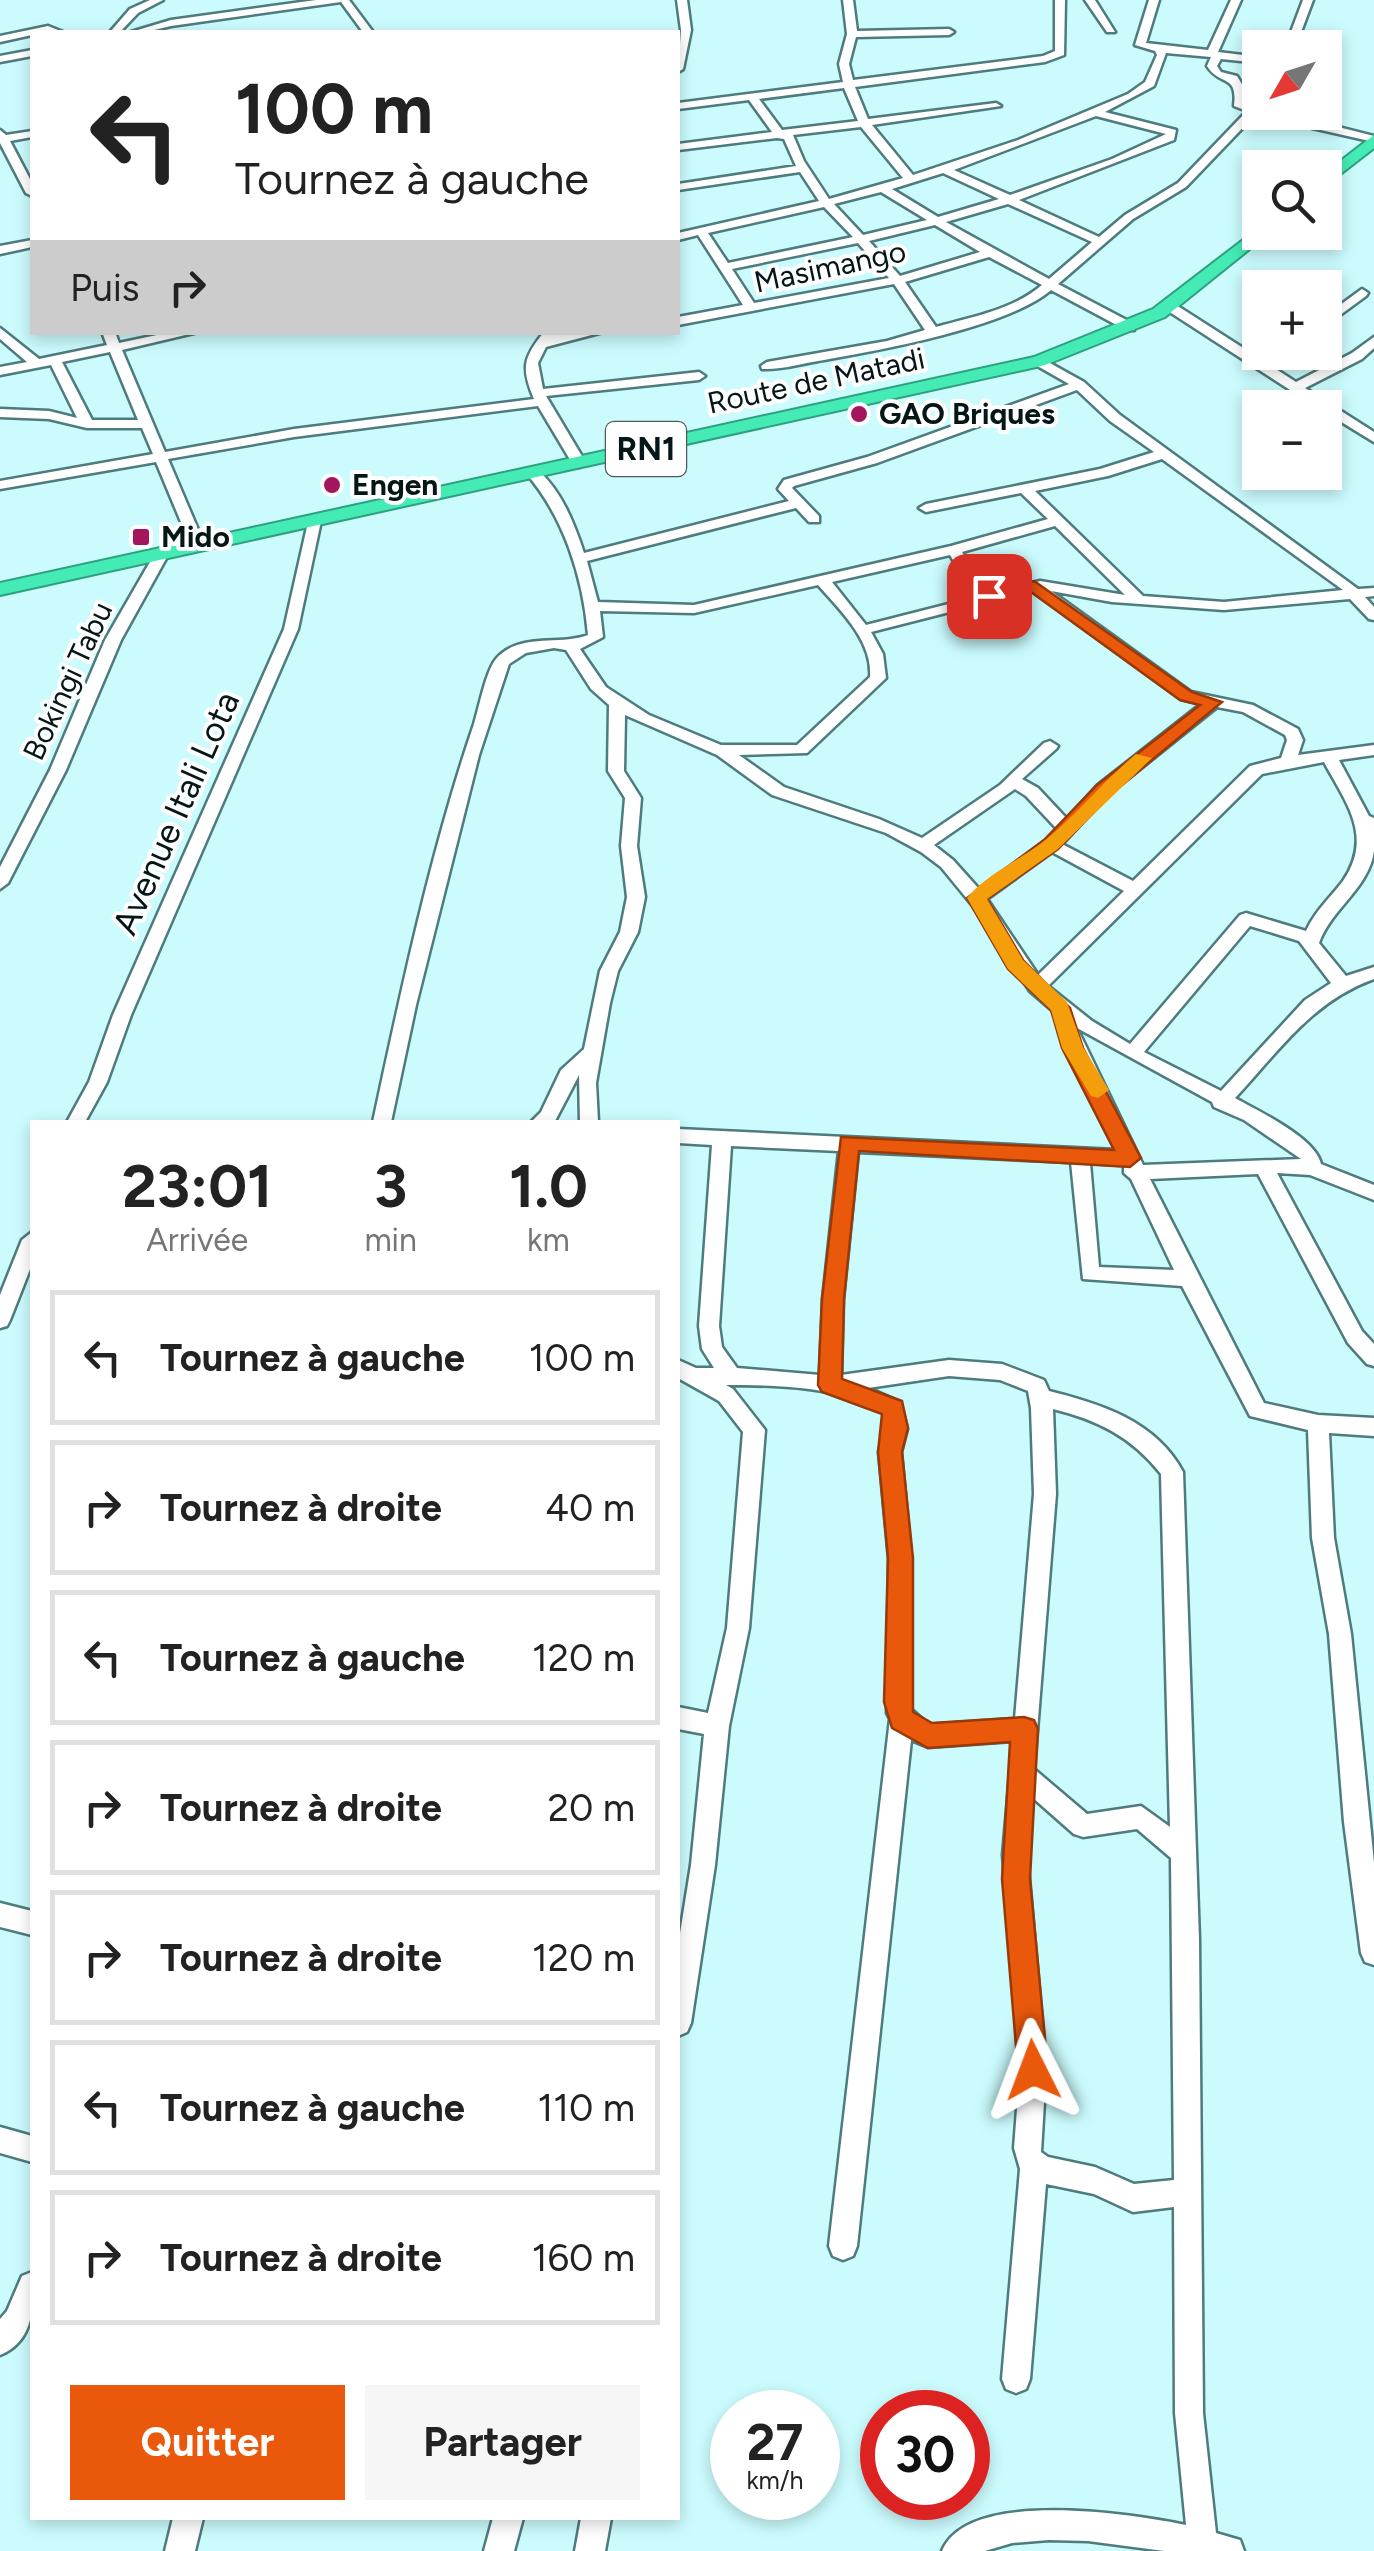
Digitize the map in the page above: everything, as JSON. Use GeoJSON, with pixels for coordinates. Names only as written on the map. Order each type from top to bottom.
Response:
{"type":"FeatureCollection","features":[{"type":"Feature","properties":{"kind":"highway"},"geometry":{"type":"LineString","coordinates":[[1342,166],[1374,140]]}},
{"type":"Feature","properties":{"kind":"highway","name":"Route de Matadi"},"geometry":{"type":"LineString","coordinates":[[0,589],[1039,361],[1130,328],[1169,306],[1242,247]]}},
{"type":"Feature","properties":{"kind":"street"},"geometry":{"type":"LineString","coordinates":[[117,30],[134,11],[158,0]]}},
{"type":"Feature","properties":{"kind":"street"},"geometry":{"type":"LineString","coordinates":[[224,0],[224,16]]}},
{"type":"Feature","properties":{"kind":"street"},"geometry":{"type":"LineString","coordinates":[[147,30],[341,0],[366,30]]}},
{"type":"Feature","properties":{"kind":"street"},"geometry":{"type":"LineString","coordinates":[[680,59],[686,30],[682,0]]}},
{"type":"Feature","properties":{"kind":"street"},"geometry":{"type":"LineString","coordinates":[[848,0],[852,34],[844,64],[849,86],[866,124],[910,179]]}},
{"type":"Feature","properties":{"kind":"street"},"geometry":{"type":"LineString","coordinates":[[680,106],[1050,57],[1060,53],[1060,0]]}},
{"type":"Feature","properties":{"kind":"street"},"geometry":{"type":"LineString","coordinates":[[1090,0],[1111,30]]}},
{"type":"Feature","properties":{"kind":"street"},"geometry":{"type":"LineString","coordinates":[[1154,0],[1140,45],[1242,58]]}},
{"type":"Feature","properties":{"kind":"street"},"geometry":{"type":"LineString","coordinates":[[1236,0],[1212,66],[1218,74],[1233,78],[1241,91],[1242,107]]}},
{"type":"Feature","properties":{"kind":"street"},"geometry":{"type":"LineString","coordinates":[[1297,30],[1308,0]]}},
{"type":"Feature","properties":{"kind":"street"},"geometry":{"type":"LineString","coordinates":[[852,34],[949,32]]}},
{"type":"Feature","properties":{"kind":"street"},"geometry":{"type":"LineString","coordinates":[[30,34],[0,40],[4,58],[30,54]]}},
{"type":"Feature","properties":{"kind":"street"},"geometry":{"type":"LineString","coordinates":[[680,236],[825,206],[943,169],[1096,113],[1150,84],[1162,56],[1160,49]]}},
{"type":"Feature","properties":{"kind":"street"},"geometry":{"type":"LineString","coordinates":[[753,98],[784,136],[825,206],[898,280],[933,334]]}},
{"type":"Feature","properties":{"kind":"street"},"geometry":{"type":"LineString","coordinates":[[680,147],[996,106]]}},
{"type":"Feature","properties":{"kind":"street"},"geometry":{"type":"LineString","coordinates":[[724,267],[862,242],[1011,200],[1094,172],[1170,138],[1172,132],[1096,113]]}},
{"type":"Feature","properties":{"kind":"street"},"geometry":{"type":"LineString","coordinates":[[767,366],[852,354],[1002,312],[1050,286],[1099,241],[1156,198],[1182,186],[1242,126]]}},
{"type":"Feature","properties":{"kind":"street"},"geometry":{"type":"LineString","coordinates":[[1334,130],[1374,140]]}},
{"type":"Feature","properties":{"kind":"street"},"geometry":{"type":"LineString","coordinates":[[30,134],[1,137],[30,188]]}},
{"type":"Feature","properties":{"kind":"street"},"geometry":{"type":"LineString","coordinates":[[680,187],[800,169]]}},
{"type":"Feature","properties":{"kind":"street"},"geometry":{"type":"LineString","coordinates":[[943,169],[1099,241]]}},
{"type":"Feature","properties":{"kind":"street"},"geometry":{"type":"LineString","coordinates":[[883,188],[990,253],[1130,328]]}},
{"type":"Feature","properties":{"kind":"street"},"geometry":{"type":"LineString","coordinates":[[700,231],[752,309]]}},
{"type":"Feature","properties":{"kind":"street"},"geometry":{"type":"LineString","coordinates":[[0,250],[30,244]]}},
{"type":"Feature","properties":{"kind":"street","name":"Masimango"},"geometry":{"type":"LineString","coordinates":[[680,321],[898,280],[990,253]]}},
{"type":"Feature","properties":{"kind":"street"},"geometry":{"type":"LineString","coordinates":[[1342,309],[1362,294]]}},
{"type":"Feature","properties":{"kind":"street"},"geometry":{"type":"LineString","coordinates":[[1169,306],[1270,362],[1297,386],[1372,435]]}},
{"type":"Feature","properties":{"kind":"street"},"geometry":{"type":"LineString","coordinates":[[0,332],[36,364]]}},
{"type":"Feature","properties":{"kind":"street"},"geometry":{"type":"LineString","coordinates":[[110,335],[198,546]]}},
{"type":"Feature","properties":{"kind":"street"},"geometry":{"type":"LineString","coordinates":[[0,371],[177,335]]}},
{"type":"Feature","properties":{"kind":"street"},"geometry":{"type":"LineString","coordinates":[[549,336],[534,352],[539,398],[578,463]]}},
{"type":"Feature","properties":{"kind":"street"},"geometry":{"type":"LineString","coordinates":[[1297,386],[1357,356],[1374,342]]}},
{"type":"Feature","properties":{"kind":"street"},"geometry":{"type":"LineString","coordinates":[[55,360],[87,424]]}},
{"type":"Feature","properties":{"kind":"street"},"geometry":{"type":"LineString","coordinates":[[1039,361],[1079,384],[1115,418],[1366,594],[1374,616]]}},
{"type":"Feature","properties":{"kind":"street"},"geometry":{"type":"LineString","coordinates":[[0,485],[161,454],[698,376]]}},
{"type":"Feature","properties":{"kind":"street"},"geometry":{"type":"LineString","coordinates":[[814,519],[796,504],[786,489],[789,483],[872,460],[1079,384]]}},
{"type":"Feature","properties":{"kind":"street"},"geometry":{"type":"LineString","coordinates":[[0,414],[49,415],[87,424],[148,424]]}},
{"type":"Feature","properties":{"kind":"street"},"geometry":{"type":"LineString","coordinates":[[926,508],[1024,489],[1166,453]]}},
{"type":"Feature","properties":{"kind":"street"},"geometry":{"type":"LineString","coordinates":[[382,1120],[407,1005],[489,691],[502,662],[514,652],[554,643],[571,647],[596,637],[592,606],[578,560],[546,481],[534,474]]}},
{"type":"Feature","properties":{"kind":"street"},"geometry":{"type":"LineString","coordinates":[[1024,489],[1138,598]]}},
{"type":"Feature","properties":{"kind":"street"},"geometry":{"type":"LineString","coordinates":[[578,560],[796,504]]}},
{"type":"Feature","properties":{"kind":"street","name":"Avenue Itali Lota"},"geometry":{"type":"LineString","coordinates":[[77,1120],[98,1082],[122,1015],[291,629],[314,521]]}},
{"type":"Feature","properties":{"kind":"street"},"geometry":{"type":"LineString","coordinates":[[592,606],[694,608],[954,550],[1057,521]]}},
{"type":"Feature","properties":{"kind":"street"},"geometry":{"type":"LineString","coordinates":[[954,550],[968,576],[989,596]]}},
{"type":"Feature","properties":{"kind":"street","name":"Bokingi Tabu"},"geometry":{"type":"LineString","coordinates":[[0,884],[8,856],[80,724],[114,640],[161,555]]}},
{"type":"Feature","properties":{"kind":"street"},"geometry":{"type":"LineString","coordinates":[[720,750],[790,751],[810,746],[878,678],[878,663],[863,630],[822,579]]}},
{"type":"Feature","properties":{"kind":"street"},"geometry":{"type":"LineString","coordinates":[[863,630],[1034,586],[1224,606],[1366,594]]}},
{"type":"Feature","properties":{"kind":"street"},"geometry":{"type":"LineString","coordinates":[[1034,586],[1186,696],[1248,708],[1292,732],[1295,740],[1288,762]]}},
{"type":"Feature","properties":{"kind":"street"},"geometry":{"type":"LineString","coordinates":[[571,647],[602,691],[617,703],[720,750],[778,791],[923,844],[977,898],[1015,964],[1060,1008],[1133,1054],[1290,1139],[1310,1156],[1312,1168]]}},
{"type":"Feature","properties":{"kind":"street"},"geometry":{"type":"LineString","coordinates":[[977,898],[1051,844],[1156,744],[1213,702]]}},
{"type":"Feature","properties":{"kind":"street"},"geometry":{"type":"LineString","coordinates":[[589,1120],[586,1101],[592,1052],[609,971],[629,932],[636,897],[630,846],[633,798],[616,770],[617,703]]}},
{"type":"Feature","properties":{"kind":"street"},"geometry":{"type":"LineString","coordinates":[[923,844],[1007,784],[1050,746]]}},
{"type":"Feature","properties":{"kind":"street"},"geometry":{"type":"LineString","coordinates":[[1036,986],[1256,770],[1374,750]]}},
{"type":"Feature","properties":{"kind":"street"},"geometry":{"type":"LineString","coordinates":[[1310,944],[1318,922],[1366,863],[1372,824],[1330,758]]}},
{"type":"Feature","properties":{"kind":"street"},"geometry":{"type":"LineString","coordinates":[[1007,784],[1015,782],[1032,792],[1066,828]]}},
{"type":"Feature","properties":{"kind":"street"},"geometry":{"type":"LineString","coordinates":[[1051,844],[1134,889]]}},
{"type":"Feature","properties":{"kind":"street"},"geometry":{"type":"LineString","coordinates":[[1133,1054],[1242,922],[1250,919],[1292,932],[1310,944],[1342,984]]}},
{"type":"Feature","properties":{"kind":"street"},"geometry":{"type":"LineString","coordinates":[[1221,1102],[1311,1004],[1342,984],[1374,973]]}},
{"type":"Feature","properties":{"kind":"street"},"geometry":{"type":"LineString","coordinates":[[1060,1008],[1072,1048],[1257,1410],[1318,1424],[1374,1427]]}},
{"type":"Feature","properties":{"kind":"street"},"geometry":{"type":"LineString","coordinates":[[543,1120],[568,1075],[592,1052]]}},
{"type":"Feature","properties":{"kind":"street"},"geometry":{"type":"LineString","coordinates":[[680,1136],[1080,1156],[1132,1166],[1312,1168],[1370,1186]]}},
{"type":"Feature","properties":{"kind":"street"},"geometry":{"type":"LineString","coordinates":[[722,1141],[710,1326],[712,1349],[730,1375]]}},
{"type":"Feature","properties":{"kind":"street"},"geometry":{"type":"LineString","coordinates":[[830,1385],[833,1299],[849,1142]]}},
{"type":"Feature","properties":{"kind":"street"},"geometry":{"type":"LineString","coordinates":[[1080,1156],[1090,1274],[1189,1278]]}},
{"type":"Feature","properties":{"kind":"street"},"geometry":{"type":"LineString","coordinates":[[1264,1167],[1355,1337],[1374,1358]]}},
{"type":"Feature","properties":{"kind":"street"},"geometry":{"type":"LineString","coordinates":[[0,1320],[30,1245]]}},
{"type":"Feature","properties":{"kind":"street"},"geometry":{"type":"LineString","coordinates":[[687,1372],[830,1385],[949,1368],[1021,1378],[1036,1386],[1041,1398],[1044,1494],[1016,1879],[1033,2070],[1027,2148],[1034,2164],[1016,2380]]}},
{"type":"Feature","properties":{"kind":"street"},"geometry":{"type":"LineString","coordinates":[[680,2010],[703,1865],[716,1726],[738,1628],[754,1430],[734,1403],[687,1372]]}},
{"type":"Feature","properties":{"kind":"street"},"geometry":{"type":"LineString","coordinates":[[830,1385],[894,1408],[896,1428],[890,1452],[900,1558],[897,1702],[902,1719],[843,2246]]}},
{"type":"Feature","properties":{"kind":"street"},"geometry":{"type":"LineString","coordinates":[[957,2551],[976,2538],[1058,2522],[1212,2549],[1191,2460],[1172,1472],[1150,1444],[1117,1419],[1041,1398]]}},
{"type":"Feature","properties":{"kind":"street"},"geometry":{"type":"LineString","coordinates":[[1318,1424],[1322,1538],[1340,1634],[1356,1822],[1374,1953]]}},
{"type":"Feature","properties":{"kind":"street"},"geometry":{"type":"LineString","coordinates":[[680,1718],[716,1726]]}},
{"type":"Feature","properties":{"kind":"street"},"geometry":{"type":"LineString","coordinates":[[902,1719],[928,1736],[1024,1729]]}},
{"type":"Feature","properties":{"kind":"street"},"geometry":{"type":"LineString","coordinates":[[1025,1776],[1082,1826],[1141,1816],[1181,1850]]}},
{"type":"Feature","properties":{"kind":"street"},"geometry":{"type":"LineString","coordinates":[[0,1915],[30,1922]]}},
{"type":"Feature","properties":{"kind":"street"},"geometry":{"type":"LineString","coordinates":[[0,2140],[30,2148]]}},
{"type":"Feature","properties":{"kind":"street"},"geometry":{"type":"LineString","coordinates":[[1034,2164],[1095,2181],[1132,2198],[1188,2192]]}},
{"type":"Feature","properties":{"kind":"street"},"geometry":{"type":"LineString","coordinates":[[0,2341],[17,2321],[30,2291]]}},
{"type":"Feature","properties":{"kind":"street"},"geometry":{"type":"LineString","coordinates":[[180,2551],[188,2520]]}},
{"type":"Feature","properties":{"kind":"street"},"geometry":{"type":"LineString","coordinates":[[499,2551],[507,2520]]}},
{"type":"Feature","properties":{"kind":"street"},"geometry":{"type":"LineString","coordinates":[[590,2551],[596,2520]]}},
{"type":"Feature","properties":{"kind":"slow traffic"},"geometry":{"type":"LineString","coordinates":[[1098,1090],[1072,1048],[1060,1008],[1015,964],[977,898],[1051,844],[1092,808],[1096,797],[1143,758]]}},
{"type":"Feature","properties":{"kind":"place","name":"GAO Briques"},"geometry":{"type":"Point","coordinates":[859,414]}},
{"type":"Feature","properties":{"kind":"place","name":"Engen"},"geometry":{"type":"Point","coordinates":[332,485]}},
{"type":"Feature","properties":{"kind":"place","name":"Mido"},"geometry":{"type":"Point","coordinates":[141,537]}},
{"type":"Feature","properties":{"kind":"route"},"geometry":{"type":"LineString","coordinates":[[989,596],[1034,586],[1186,696],[1213,702],[1156,744],[1051,844],[977,898],[1015,964],[1060,1008],[1072,1048],[1087,1069],[1130,1158],[849,1142],[833,1299],[830,1385],[894,1408],[896,1428],[890,1452],[900,1558],[897,1702],[902,1719],[928,1736],[1024,1729],[1025,1776],[1016,1879],[1033,2070]]}}]}
